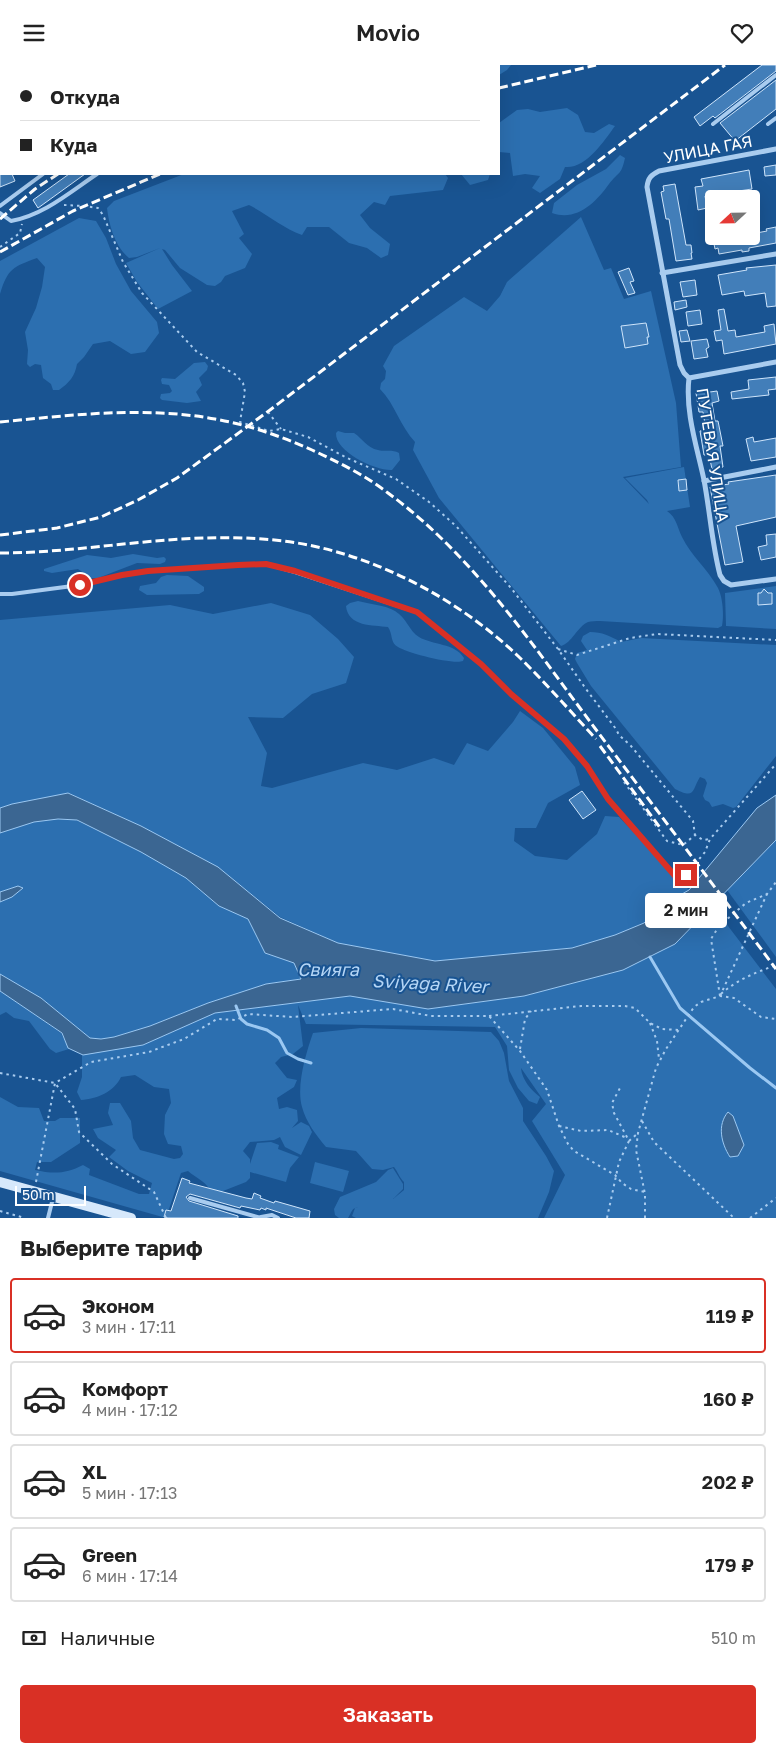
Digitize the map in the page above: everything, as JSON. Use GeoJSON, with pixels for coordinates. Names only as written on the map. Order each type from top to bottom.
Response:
{"type":"FeatureCollection","features":[{"type":"Feature","properties":{"kind":"street","name":"УЛИЦА ГАЯ"},"geometry":{"type":"LineString","coordinates":[[648,180],[659,171],[776,149]]}},
{"type":"Feature","properties":{"kind":"street","name":"ПУТЕВАЯ УЛИЦА"},"geometry":{"type":"LineString","coordinates":[[648,180],[662,273],[680,365],[689,378],[688,399],[720,575],[724,581],[731,585],[776,579]]}},
{"type":"Feature","properties":{"kind":"street"},"geometry":{"type":"LineString","coordinates":[[662,273],[776,254]]}},
{"type":"Feature","properties":{"kind":"street"},"geometry":{"type":"LineString","coordinates":[[689,378],[776,362]]}},
{"type":"Feature","properties":{"kind":"street"},"geometry":{"type":"LineString","coordinates":[[704,481],[776,467]]}},
{"type":"Feature","properties":{"kind":"street"},"geometry":{"type":"LineString","coordinates":[[0,1182],[131,1218]]}},
{"type":"Feature","properties":{"kind":"lane"},"geometry":{"type":"LineString","coordinates":[[713,124],[776,75]]}},
{"type":"Feature","properties":{"kind":"lane"},"geometry":{"type":"LineString","coordinates":[[768,124],[776,118]]}},
{"type":"Feature","properties":{"kind":"lane"},"geometry":{"type":"LineString","coordinates":[[0,206],[42,175]]}},
{"type":"Feature","properties":{"kind":"lane"},"geometry":{"type":"LineString","coordinates":[[0,213],[11,221],[24,219],[52,205],[96,175]]}},
{"type":"Feature","properties":{"kind":"lane"},"geometry":{"type":"LineString","coordinates":[[0,594],[80,585],[148,571],[266,564],[295,571],[417,612],[481,664],[511,694],[564,739],[587,766],[608,799],[676,877],[686,875]]}},
{"type":"Feature","properties":{"kind":"lane"},"geometry":{"type":"LineString","coordinates":[[48,1218],[53,1197]]}},
{"type":"Feature","properties":{"kind":"lane"},"geometry":{"type":"LineString","coordinates":[[190,1197],[261,1218],[272,1215],[278,1218]]}},
{"type":"Feature","properties":{"kind":"path"},"geometry":{"type":"LineString","coordinates":[[52,205],[84,206],[98,209],[123,262],[142,293],[197,352],[236,375],[243,383],[245,392],[240,422],[269,431],[281,429],[308,437],[347,458],[396,479],[429,502],[456,526],[505,581],[558,649],[619,735],[631,746],[693,821],[695,835],[703,840],[710,839]]}},
{"type":"Feature","properties":{"kind":"path"},"geometry":{"type":"LineString","coordinates":[[0,247],[20,233],[24,219]]}},
{"type":"Feature","properties":{"kind":"path"},"geometry":{"type":"LineString","coordinates":[[268,412],[281,429]]}},
{"type":"Feature","properties":{"kind":"path"},"geometry":{"type":"LineString","coordinates":[[558,649],[578,655],[630,638],[657,634],[776,640]]}},
{"type":"Feature","properties":{"kind":"path"},"geometry":{"type":"LineString","coordinates":[[686,875],[705,852],[710,839],[776,764]]}},
{"type":"Feature","properties":{"kind":"path"},"geometry":{"type":"LineString","coordinates":[[624,783],[667,841],[683,845],[695,835]]}},
{"type":"Feature","properties":{"kind":"path"},"geometry":{"type":"LineString","coordinates":[[720,996],[767,894],[776,882]]}},
{"type":"Feature","properties":{"kind":"path"},"geometry":{"type":"LineString","coordinates":[[720,996],[712,939],[719,926],[746,903],[767,894]]}},
{"type":"Feature","properties":{"kind":"path"},"geometry":{"type":"LineString","coordinates":[[720,996],[732,984],[746,976],[776,965]]}},
{"type":"Feature","properties":{"kind":"path"},"geometry":{"type":"LineString","coordinates":[[645,1218],[645,1192],[636,1150],[638,1133],[656,1068],[678,1030],[694,1007],[701,1002],[720,996],[734,998],[761,1017],[776,1019]]}},
{"type":"Feature","properties":{"kind":"path"},"geometry":{"type":"LineString","coordinates":[[0,1073],[55,1083],[91,1062],[149,1052],[184,1039],[218,1019],[236,1020],[248,1014],[292,1017],[393,1009],[432,1016],[489,1015],[582,1006],[625,1006],[635,1008],[650,1023],[662,1029],[678,1030]]}},
{"type":"Feature","properties":{"kind":"path"},"geometry":{"type":"LineString","coordinates":[[520,1051],[525,1019],[531,1011]]}},
{"type":"Feature","properties":{"kind":"path"},"geometry":{"type":"LineString","coordinates":[[489,1015],[520,1051],[547,1090],[559,1126],[568,1144],[574,1151],[615,1175],[630,1189],[645,1192]]}},
{"type":"Feature","properties":{"kind":"path"},"geometry":{"type":"LineString","coordinates":[[650,1023],[657,1041],[659,1062]]}},
{"type":"Feature","properties":{"kind":"path"},"geometry":{"type":"LineString","coordinates":[[34,1192],[55,1083]]}},
{"type":"Feature","properties":{"kind":"path"},"geometry":{"type":"LineString","coordinates":[[55,1083],[75,1109],[79,1132],[112,1164],[154,1191],[166,1218]]}},
{"type":"Feature","properties":{"kind":"path"},"geometry":{"type":"LineString","coordinates":[[620,1088],[612,1103],[614,1113],[629,1141]]}},
{"type":"Feature","properties":{"kind":"path"},"geometry":{"type":"LineString","coordinates":[[642,1121],[654,1142],[734,1218]]}},
{"type":"Feature","properties":{"kind":"path"},"geometry":{"type":"LineString","coordinates":[[559,1126],[581,1131],[608,1131],[627,1138]]}},
{"type":"Feature","properties":{"kind":"path"},"geometry":{"type":"LineString","coordinates":[[607,1218],[615,1175],[621,1157],[629,1141],[638,1133]]}},
{"type":"Feature","properties":{"kind":"path"},"geometry":{"type":"LineString","coordinates":[[750,1218],[776,1198]]}},
{"type":"Feature","properties":{"kind":"path"},"geometry":{"type":"LineString","coordinates":[[0,1211],[25,1218]]}},
{"type":"Feature","properties":{"kind":"shaded area"},"geometry":{"type":"Polygon","coordinates":[[[500,65],[511,65],[500,74],[500,65]]]}},
{"type":"Feature","properties":{"kind":"shaded area"},"geometry":{"type":"Polygon","coordinates":[[[567,108],[578,115],[585,132],[594,133],[609,124],[615,126],[594,153],[580,164],[565,167],[560,179],[540,193],[532,188],[540,176],[525,174],[513,176],[510,153],[500,152],[500,122],[517,110],[528,109],[540,112],[567,108]]]}},
{"type":"Feature","properties":{"kind":"shaded area"},"geometry":{"type":"Polygon","coordinates":[[[620,155],[625,158],[621,171],[585,209],[570,215],[552,213],[554,203],[577,185],[606,169],[620,155]]]}},
{"type":"Feature","properties":{"kind":"shaded area"},"geometry":{"type":"Polygon","coordinates":[[[181,175],[446,175],[448,178],[443,190],[390,196],[385,205],[374,202],[360,215],[370,228],[390,244],[388,255],[381,258],[367,248],[349,243],[329,227],[307,227],[302,235],[288,229],[249,205],[232,211],[244,234],[239,238],[252,254],[245,268],[225,276],[215,286],[207,285],[180,268],[162,249],[192,291],[158,309],[137,282],[126,263],[160,248],[137,257],[129,258],[124,253],[116,242],[109,221],[107,208],[114,201],[181,175]]]}},
{"type":"Feature","properties":{"kind":"shaded area"},"geometry":{"type":"Polygon","coordinates":[[[462,175],[490,175],[488,180],[470,185],[462,175]]]}},
{"type":"Feature","properties":{"kind":"shaded area"},"geometry":{"type":"Polygon","coordinates":[[[581,217],[604,270],[611,268],[624,299],[651,291],[676,403],[681,467],[623,477],[649,504],[625,478],[684,467],[690,507],[667,511],[675,520],[686,544],[718,588],[723,612],[722,626],[718,628],[592,621],[584,624],[568,642],[561,646],[439,498],[413,450],[415,442],[405,429],[390,401],[380,389],[381,383],[385,379],[386,371],[383,366],[394,346],[464,297],[487,311],[500,296],[507,282],[581,217]]]}},
{"type":"Feature","properties":{"kind":"shaded area"},"geometry":{"type":"Polygon","coordinates":[[[79,218],[96,221],[131,291],[157,322],[159,333],[145,352],[131,354],[110,341],[93,344],[77,364],[69,382],[59,390],[53,390],[51,384],[43,378],[41,365],[35,364],[30,367],[27,364],[28,350],[25,332],[36,308],[45,267],[37,258],[17,266],[9,274],[0,294],[0,261],[79,218]]]}},
{"type":"Feature","properties":{"kind":"shaded area"},"geometry":{"type":"Polygon","coordinates":[[[205,362],[208,366],[207,370],[199,378],[202,385],[196,392],[201,401],[187,403],[162,400],[160,398],[161,394],[172,391],[169,385],[162,384],[162,378],[175,379],[194,363],[205,362]]]}},
{"type":"Feature","properties":{"kind":"shaded area"},"geometry":{"type":"Polygon","coordinates":[[[338,431],[354,433],[374,449],[399,453],[400,460],[392,470],[367,464],[342,447],[337,440],[336,433],[338,431]]]}},
{"type":"Feature","properties":{"kind":"shaded area"},"geometry":{"type":"Polygon","coordinates":[[[133,554],[157,558],[164,557],[166,559],[165,562],[160,564],[137,563],[98,578],[91,578],[78,569],[52,573],[44,571],[44,569],[87,555],[111,558],[133,554]]]}},
{"type":"Feature","properties":{"kind":"shaded area"},"geometry":{"type":"Polygon","coordinates":[[[167,575],[188,576],[204,587],[204,591],[199,594],[147,595],[139,590],[140,586],[156,583],[161,577],[167,575]]]}},
{"type":"Feature","properties":{"kind":"shaded area"},"geometry":{"type":"Polygon","coordinates":[[[776,586],[776,629],[726,626],[725,593],[776,586]]]}},
{"type":"Feature","properties":{"kind":"shaded area"},"geometry":{"type":"Polygon","coordinates":[[[358,601],[395,611],[419,637],[455,650],[464,658],[463,661],[431,658],[398,647],[393,641],[388,627],[362,624],[351,618],[346,606],[358,601]]]}},
{"type":"Feature","properties":{"kind":"shaded area"},"geometry":{"type":"Polygon","coordinates":[[[271,603],[310,615],[338,639],[354,657],[346,683],[312,694],[283,718],[248,717],[267,753],[261,786],[272,788],[363,763],[397,770],[434,758],[454,765],[467,743],[488,751],[520,711],[543,728],[575,767],[580,785],[548,803],[536,828],[515,828],[514,841],[535,856],[567,860],[597,834],[605,816],[619,817],[689,890],[668,902],[644,923],[615,935],[572,948],[435,961],[338,943],[280,917],[218,867],[141,826],[69,793],[0,808],[0,620],[170,605],[213,614],[271,603]]]}},
{"type":"Feature","properties":{"kind":"shaded area"},"geometry":{"type":"Polygon","coordinates":[[[590,632],[606,635],[621,642],[641,638],[776,645],[776,756],[736,807],[733,808],[723,804],[712,807],[703,796],[707,783],[705,779],[700,777],[690,793],[675,789],[591,686],[577,663],[575,659],[577,653],[587,650],[581,641],[583,636],[590,632]]]}},
{"type":"Feature","properties":{"kind":"shaded area"},"geometry":{"type":"Polygon","coordinates":[[[58,819],[76,820],[141,852],[186,878],[219,906],[248,919],[265,953],[294,963],[301,979],[266,984],[114,1037],[90,1038],[41,998],[0,974],[0,833],[33,822],[58,819]]]}},
{"type":"Feature","properties":{"kind":"shaded area"},"geometry":{"type":"Polygon","coordinates":[[[776,840],[776,957],[727,890],[776,840]]]}},
{"type":"Feature","properties":{"kind":"shaded area"},"geometry":{"type":"Polygon","coordinates":[[[712,905],[776,989],[776,1218],[544,1218],[565,1175],[532,1121],[546,1104],[521,1068],[523,1077],[540,1097],[537,1104],[529,1101],[518,1088],[509,1070],[507,1046],[495,1027],[306,1024],[298,1005],[303,1046],[293,1054],[281,1057],[275,1063],[287,1078],[297,1080],[294,1087],[277,1098],[279,1109],[287,1107],[297,1110],[298,1121],[292,1128],[301,1122],[309,1126],[312,1132],[301,1155],[285,1147],[280,1137],[274,1140],[250,1142],[243,1151],[250,1159],[250,1164],[257,1143],[271,1142],[279,1145],[278,1149],[299,1157],[290,1168],[286,1182],[250,1172],[250,1178],[246,1182],[218,1193],[210,1190],[203,1181],[188,1171],[181,1173],[166,1218],[0,1171],[0,1097],[18,1107],[39,1108],[44,1121],[55,1121],[60,1118],[80,1118],[80,1143],[51,1162],[37,1162],[35,1170],[59,1172],[83,1165],[90,1169],[89,1175],[139,1194],[149,1194],[152,1183],[128,1171],[109,1157],[116,1150],[98,1138],[93,1129],[113,1125],[108,1113],[110,1103],[120,1103],[131,1121],[133,1138],[140,1150],[174,1159],[180,1158],[183,1154],[181,1146],[168,1144],[164,1134],[165,1115],[171,1103],[169,1089],[154,1087],[135,1075],[121,1077],[114,1087],[104,1094],[81,1100],[77,1092],[82,1077],[82,1054],[143,1045],[215,1013],[350,996],[428,1009],[524,996],[623,970],[675,944],[712,905]]]}},
{"type":"Feature","properties":{"kind":"shaded area"},"geometry":{"type":"Polygon","coordinates":[[[0,991],[61,1033],[69,1049],[56,1053],[50,1049],[29,1021],[14,1018],[6,1012],[0,1015],[0,991]]]}},
{"type":"Feature","properties":{"kind":"shaded area"},"geometry":{"type":"Polygon","coordinates":[[[361,1028],[491,1032],[499,1041],[504,1053],[509,1081],[523,1108],[523,1121],[554,1171],[549,1192],[538,1218],[356,1218],[352,1216],[355,1208],[348,1218],[339,1218],[335,1215],[334,1209],[340,1197],[376,1182],[388,1170],[393,1168],[403,1184],[403,1189],[393,1199],[404,1190],[404,1182],[394,1167],[383,1170],[372,1169],[356,1151],[326,1147],[312,1128],[302,1107],[300,1089],[305,1060],[313,1033],[361,1028]]]}},
{"type":"Feature","properties":{"kind":"shaded area"},"geometry":{"type":"Polygon","coordinates":[[[315,1162],[349,1171],[343,1192],[310,1183],[315,1162]]]}},
{"type":"Feature","properties":{"kind":"water","name":"Свияга"},"geometry":{"type":"Polygon","coordinates":[[[68,793],[141,826],[218,867],[280,918],[338,943],[435,961],[572,948],[615,935],[644,923],[668,902],[689,890],[757,808],[776,795],[776,840],[675,944],[623,970],[524,996],[428,1009],[350,996],[215,1013],[143,1045],[83,1055],[68,1048],[62,1033],[0,991],[0,974],[41,998],[90,1038],[101,1039],[150,1026],[208,1003],[266,984],[301,979],[294,963],[265,953],[248,919],[219,906],[186,878],[141,852],[77,820],[58,819],[34,822],[0,833],[0,808],[68,793]]]}},
{"type":"Feature","properties":{"kind":"water"},"geometry":{"type":"Polygon","coordinates":[[[18,886],[23,888],[12,897],[0,902],[0,892],[18,886]]]}},
{"type":"Feature","properties":{"kind":"water"},"geometry":{"type":"Polygon","coordinates":[[[728,1112],[733,1116],[744,1145],[738,1156],[730,1157],[724,1146],[721,1134],[722,1123],[728,1112]]]}},
{"type":"Feature","properties":{"kind":"building"},"geometry":{"type":"Polygon","coordinates":[[[762,65],[776,65],[776,71],[715,118],[713,116],[700,126],[694,117],[762,65]]]}},
{"type":"Feature","properties":{"kind":"building"},"geometry":{"type":"Polygon","coordinates":[[[776,80],[776,109],[735,141],[720,123],[776,80]]]}},
{"type":"Feature","properties":{"kind":"building"},"geometry":{"type":"Polygon","coordinates":[[[776,165],[776,175],[765,176],[764,167],[776,165]]]}},
{"type":"Feature","properties":{"kind":"building"},"geometry":{"type":"Polygon","coordinates":[[[749,170],[752,189],[705,190],[705,208],[698,210],[695,187],[703,186],[701,179],[749,170]]]}},
{"type":"Feature","properties":{"kind":"building"},"geometry":{"type":"Polygon","coordinates":[[[0,175],[12,175],[15,181],[0,187],[0,175]]]}},
{"type":"Feature","properties":{"kind":"building"},"geometry":{"type":"Polygon","coordinates":[[[68,175],[84,175],[38,208],[33,200],[68,175]]]}},
{"type":"Feature","properties":{"kind":"building"},"geometry":{"type":"Polygon","coordinates":[[[675,184],[686,245],[691,245],[692,253],[692,259],[676,261],[669,219],[666,219],[661,192],[664,191],[663,186],[675,184]]]}},
{"type":"Feature","properties":{"kind":"building"},"geometry":{"type":"Polygon","coordinates":[[[776,227],[776,243],[749,248],[749,251],[742,252],[742,250],[719,254],[718,248],[715,249],[714,245],[760,245],[760,232],[767,231],[766,229],[776,227]]]}},
{"type":"Feature","properties":{"kind":"building"},"geometry":{"type":"Polygon","coordinates":[[[776,265],[776,306],[767,307],[765,293],[745,296],[744,291],[722,295],[718,275],[747,270],[746,268],[776,265]]]}},
{"type":"Feature","properties":{"kind":"building"},"geometry":{"type":"Polygon","coordinates":[[[629,268],[634,281],[630,282],[635,293],[628,295],[618,272],[629,268]]]}},
{"type":"Feature","properties":{"kind":"building"},"geometry":{"type":"Polygon","coordinates":[[[695,280],[697,295],[683,297],[680,282],[695,280]]]}},
{"type":"Feature","properties":{"kind":"building"},"geometry":{"type":"Polygon","coordinates":[[[686,300],[687,307],[675,310],[674,302],[686,300]]]}},
{"type":"Feature","properties":{"kind":"building"},"geometry":{"type":"Polygon","coordinates":[[[724,309],[728,331],[735,330],[736,337],[765,332],[764,326],[774,324],[776,344],[724,354],[722,340],[716,341],[714,331],[721,330],[718,310],[724,309]]]}},
{"type":"Feature","properties":{"kind":"building"},"geometry":{"type":"Polygon","coordinates":[[[700,310],[702,324],[688,326],[686,312],[700,310]]]}},
{"type":"Feature","properties":{"kind":"building"},"geometry":{"type":"Polygon","coordinates":[[[646,323],[649,337],[647,337],[648,344],[625,348],[621,326],[646,323]]]}},
{"type":"Feature","properties":{"kind":"building"},"geometry":{"type":"Polygon","coordinates":[[[687,330],[690,341],[681,342],[679,331],[687,330]]]}},
{"type":"Feature","properties":{"kind":"building"},"geometry":{"type":"Polygon","coordinates":[[[707,339],[709,347],[706,349],[708,357],[694,359],[691,341],[707,339]]]}},
{"type":"Feature","properties":{"kind":"building"},"geometry":{"type":"Polygon","coordinates":[[[776,377],[776,389],[768,390],[769,395],[732,399],[731,392],[749,389],[748,380],[776,377]]]}},
{"type":"Feature","properties":{"kind":"building"},"geometry":{"type":"Polygon","coordinates":[[[709,390],[710,392],[717,391],[719,401],[712,403],[715,421],[718,421],[723,446],[720,446],[723,467],[712,469],[709,455],[704,455],[700,431],[706,430],[703,412],[699,412],[696,393],[709,390]]]}},
{"type":"Feature","properties":{"kind":"building"},"geometry":{"type":"Polygon","coordinates":[[[753,437],[754,442],[776,438],[776,457],[751,461],[746,439],[753,437]]]}},
{"type":"Feature","properties":{"kind":"building"},"geometry":{"type":"Polygon","coordinates":[[[776,475],[776,517],[736,526],[743,562],[725,565],[710,487],[729,484],[728,482],[776,475]]]}},
{"type":"Feature","properties":{"kind":"building"},"geometry":{"type":"Polygon","coordinates":[[[686,479],[687,490],[679,491],[678,480],[686,479]]]}},
{"type":"Feature","properties":{"kind":"building"},"geometry":{"type":"Polygon","coordinates":[[[776,534],[776,557],[761,560],[758,547],[767,545],[766,535],[776,534]]]}},
{"type":"Feature","properties":{"kind":"building"},"geometry":{"type":"Polygon","coordinates":[[[764,589],[768,593],[772,593],[772,604],[758,605],[758,593],[761,593],[764,589]]]}},
{"type":"Feature","properties":{"kind":"building"},"geometry":{"type":"Polygon","coordinates":[[[582,791],[596,810],[583,819],[569,800],[582,791]]]}},
{"type":"Feature","properties":{"kind":"building"},"geometry":{"type":"Polygon","coordinates":[[[182,1178],[190,1181],[189,1183],[246,1198],[252,1199],[254,1193],[261,1196],[260,1198],[274,1203],[275,1201],[310,1211],[309,1218],[296,1218],[266,1208],[266,1210],[261,1208],[260,1210],[241,1206],[240,1208],[190,1194],[186,1197],[189,1201],[238,1216],[238,1218],[164,1217],[166,1210],[171,1211],[182,1178]]]}},
{"type":"Feature","properties":{"kind":"waterway"},"geometry":{"type":"LineString","coordinates":[[650,957],[680,1008],[776,1088]]}},
{"type":"Feature","properties":{"kind":"waterway"},"geometry":{"type":"LineString","coordinates":[[236,1006],[241,1019],[247,1024],[267,1030],[279,1038],[287,1053],[311,1063]]}},
{"type":"Feature","properties":{"kind":"railway"},"geometry":{"type":"LineString","coordinates":[[500,88],[596,65]]}},
{"type":"Feature","properties":{"kind":"railway"},"geometry":{"type":"LineString","coordinates":[[0,535],[57,528],[101,517],[138,500],[177,478],[270,410],[725,65]]}},
{"type":"Feature","properties":{"kind":"railway"},"geometry":{"type":"LineString","coordinates":[[0,219],[35,189],[56,175]]}},
{"type":"Feature","properties":{"kind":"railway"},"geometry":{"type":"LineString","coordinates":[[0,252],[73,211],[158,175]]}},
{"type":"Feature","properties":{"kind":"railway"},"geometry":{"type":"LineString","coordinates":[[0,422],[134,412],[188,415],[227,421],[300,445],[332,459],[379,486],[419,518],[448,545],[501,604],[776,969]]}},
{"type":"Feature","properties":{"kind":"railway"},"geometry":{"type":"LineString","coordinates":[[0,553],[51,551],[178,539],[254,538],[284,541],[348,555],[410,581],[439,597],[494,635],[548,686],[596,739]]}},
{"type":"Feature","properties":{"kind":"railway"},"geometry":{"type":"LineString","coordinates":[[600,746],[661,829]]}},
{"type":"Feature","properties":{"kind":"route"},"geometry":{"type":"LineString","coordinates":[[80,585],[148,571],[266,564],[295,571],[417,612],[481,664],[511,694],[564,739],[587,766],[608,799],[676,877],[686,875]]}},
{"type":"Feature","properties":{"kind":"water label","name":"Sviyaga River"},"geometry":{"type":"Point","coordinates":[430,984]}}]}
